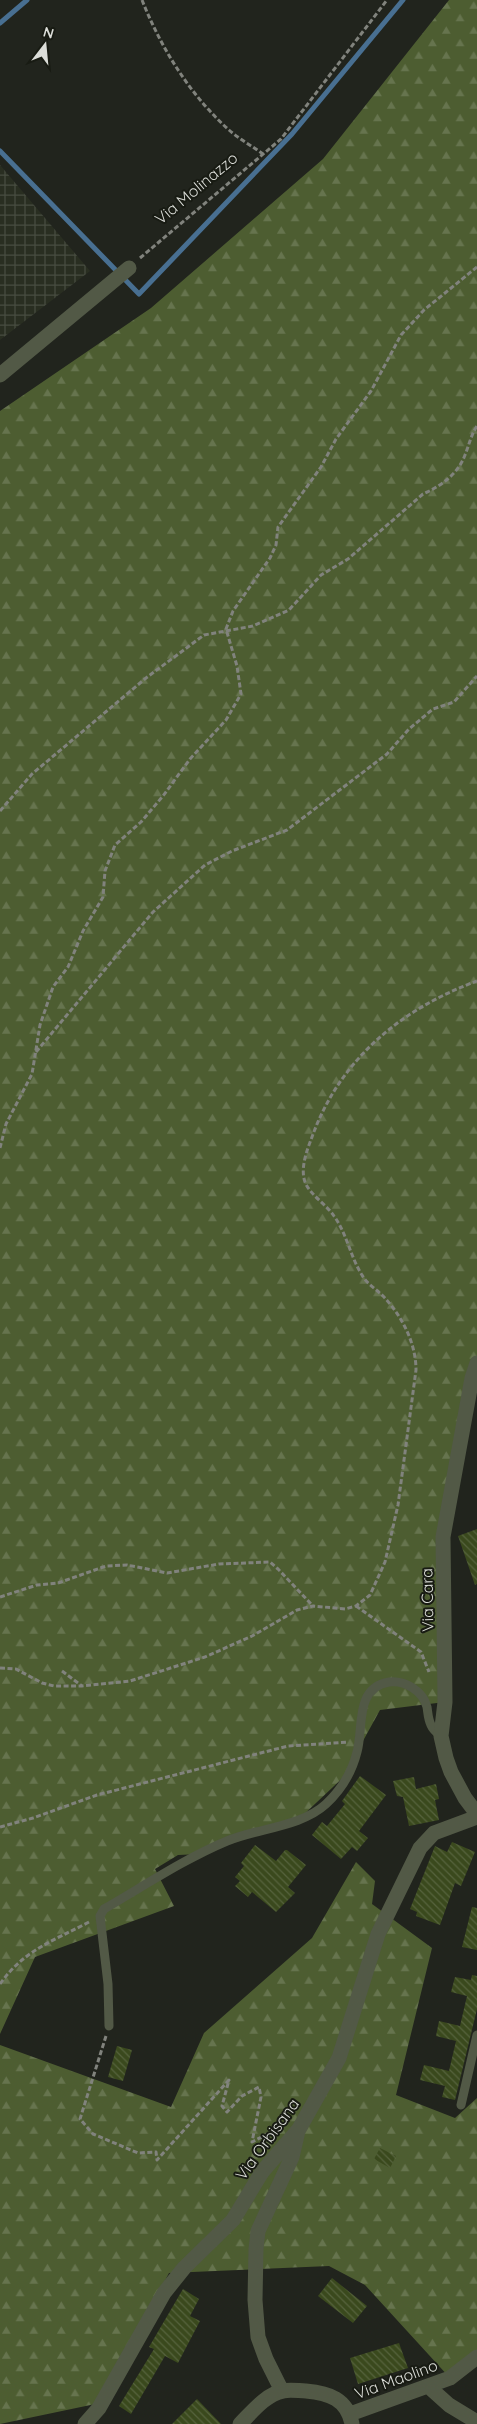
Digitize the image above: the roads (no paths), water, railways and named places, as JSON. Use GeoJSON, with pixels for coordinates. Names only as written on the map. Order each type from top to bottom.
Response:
{"type":"FeatureCollection","features":[{"type":"Feature","properties":{"kind":"street"},"geometry":{"type":"LineString","coordinates":[[0,375],[129,268]]}},
{"type":"Feature","properties":{"kind":"street","name":"Via Cara"},"geometry":{"type":"LineString","coordinates":[[477,1363],[472,1378],[444,1537],[445,1702],[441,1736],[451,1772],[477,1815]]}},
{"type":"Feature","properties":{"kind":"street","name":"Via Orbisana"},"geometry":{"type":"LineString","coordinates":[[85,2424],[99,2408],[164,2293],[184,2268],[233,2220],[262,2172],[299,2129],[339,2058],[378,1934],[420,1848],[434,1833],[477,1815]]}},
{"type":"Feature","properties":{"kind":"street"},"geometry":{"type":"LineString","coordinates":[[282,2390],[266,2359],[258,2337],[254,2300],[255,2258],[258,2231],[292,2157],[299,2129]]}},
{"type":"Feature","properties":{"kind":"street","name":"Via Maolino"},"geometry":{"type":"LineString","coordinates":[[351,2419],[450,2378],[477,2358]]}},
{"type":"Feature","properties":{"kind":"street"},"geometry":{"type":"LineString","coordinates":[[429,2387],[449,2405],[477,2422]]}},
{"type":"Feature","properties":{"kind":"street"},"geometry":{"type":"LineString","coordinates":[[240,2424],[271,2396],[282,2390],[324,2393],[341,2402],[351,2419]]}},
{"type":"Feature","properties":{"kind":"lane"},"geometry":{"type":"LineString","coordinates":[[109,2026],[108,1984],[100,1916],[104,1909],[200,1854],[229,1840],[299,1819],[321,1809],[336,1794],[347,1777],[355,1759],[360,1742],[361,1715],[366,1698],[372,1691],[388,1682],[405,1684],[417,1691],[427,1705],[431,1725],[441,1736]]}},
{"type":"Feature","properties":{"kind":"lane"},"geometry":{"type":"LineString","coordinates":[[461,2105],[477,2035]]}},
{"type":"Feature","properties":{"kind":"waterway"},"geometry":{"type":"LineString","coordinates":[[0,23],[27,0]]}},
{"type":"Feature","properties":{"kind":"waterway"},"geometry":{"type":"LineString","coordinates":[[0,151],[139,294],[292,134],[403,0]]}}]}
